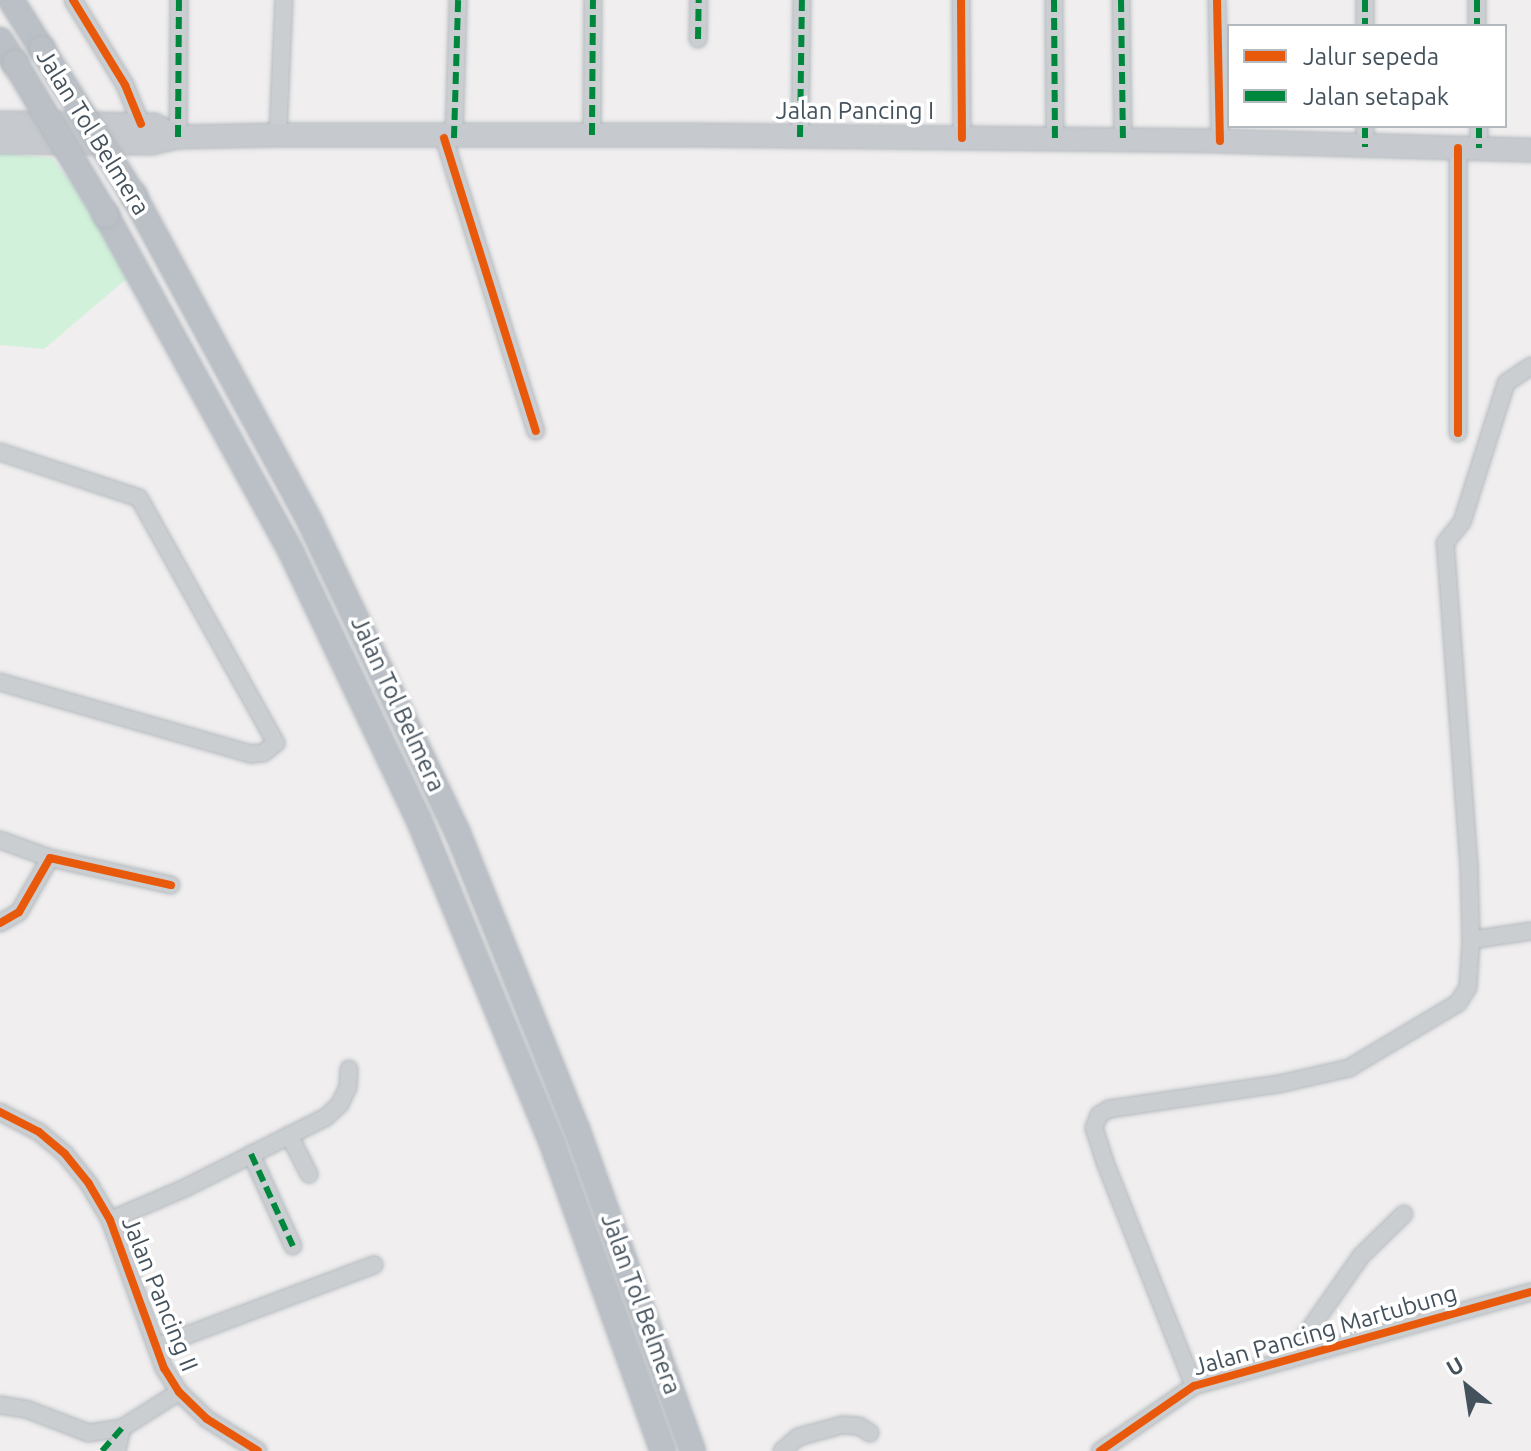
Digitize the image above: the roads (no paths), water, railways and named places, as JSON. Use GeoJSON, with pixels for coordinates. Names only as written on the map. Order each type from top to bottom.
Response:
{"type":"FeatureCollection","features":[{"type":"Feature","properties":{"kind":"highway","name":"Jalan Tol Belmera"},"geometry":{"type":"LineString","coordinates":[[11,0],[134,196],[324,550],[457,831],[583,1143],[693,1451]]}},
{"type":"Feature","properties":{"kind":"highway","name":"Jalan Tol Belmera"},"geometry":{"type":"LineString","coordinates":[[0,40],[106,215],[291,552],[418,818],[564,1173],[663,1451]]}},
{"type":"Feature","properties":{"kind":"main road","name":"Jalan Pancing I"},"geometry":{"type":"LineString","coordinates":[[0,123],[154,125],[178,137]]}},
{"type":"Feature","properties":{"kind":"main road","name":"Jalan Pancing I"},"geometry":{"type":"LineString","coordinates":[[0,142],[151,143],[178,137],[278,135],[1220,141],[1365,136],[1472,141],[1531,150]]}},
{"type":"Feature","properties":{"kind":"street"},"geometry":{"type":"LineString","coordinates":[[73,0],[125,85],[141,124]]}},
{"type":"Feature","properties":{"kind":"street"},"geometry":{"type":"LineString","coordinates":[[178,137],[179,0]]}},
{"type":"Feature","properties":{"kind":"street"},"geometry":{"type":"LineString","coordinates":[[278,135],[284,0]]}},
{"type":"Feature","properties":{"kind":"street"},"geometry":{"type":"LineString","coordinates":[[458,0],[449,138],[536,431]]}},
{"type":"Feature","properties":{"kind":"street"},"geometry":{"type":"LineString","coordinates":[[592,135],[593,0]]}},
{"type":"Feature","properties":{"kind":"street"},"geometry":{"type":"LineString","coordinates":[[698,39],[699,0]]}},
{"type":"Feature","properties":{"kind":"street"},"geometry":{"type":"LineString","coordinates":[[800,137],[802,0]]}},
{"type":"Feature","properties":{"kind":"street"},"geometry":{"type":"LineString","coordinates":[[961,0],[962,138]]}},
{"type":"Feature","properties":{"kind":"street"},"geometry":{"type":"LineString","coordinates":[[1054,0],[1055,140]]}},
{"type":"Feature","properties":{"kind":"street"},"geometry":{"type":"LineString","coordinates":[[1121,0],[1123,140]]}},
{"type":"Feature","properties":{"kind":"street"},"geometry":{"type":"LineString","coordinates":[[1217,0],[1220,141]]}},
{"type":"Feature","properties":{"kind":"street"},"geometry":{"type":"LineString","coordinates":[[1365,0],[1365,24]]}},
{"type":"Feature","properties":{"kind":"street"},"geometry":{"type":"LineString","coordinates":[[1477,0],[1477,24]]}},
{"type":"Feature","properties":{"kind":"street"},"geometry":{"type":"LineString","coordinates":[[1458,433],[1472,141]]}},
{"type":"Feature","properties":{"kind":"street"},"geometry":{"type":"LineString","coordinates":[[1194,1386],[1114,1188],[1094,1122],[1109,1109],[1279,1084],[1349,1068],[1458,1003],[1468,987],[1471,940],[1469,866],[1445,543],[1462,522],[1506,383],[1531,366]]}},
{"type":"Feature","properties":{"kind":"street"},"geometry":{"type":"LineString","coordinates":[[0,452],[139,498],[276,743],[263,753],[251,754],[0,682]]}},
{"type":"Feature","properties":{"kind":"street"},"geometry":{"type":"LineString","coordinates":[[0,840],[50,858],[171,885]]}},
{"type":"Feature","properties":{"kind":"street"},"geometry":{"type":"LineString","coordinates":[[0,923],[19,912],[50,858]]}},
{"type":"Feature","properties":{"kind":"street"},"geometry":{"type":"LineString","coordinates":[[1471,940],[1531,931]]}},
{"type":"Feature","properties":{"kind":"street"},"geometry":{"type":"LineString","coordinates":[[110,1220],[185,1188],[326,1117],[340,1104],[348,1087],[349,1069]]}},
{"type":"Feature","properties":{"kind":"street","name":"Jalan Pancing II"},"geometry":{"type":"LineString","coordinates":[[0,1112],[39,1132],[65,1154],[110,1220],[164,1368],[179,1392],[207,1419],[258,1451]]}},
{"type":"Feature","properties":{"kind":"street"},"geometry":{"type":"LineString","coordinates":[[289,1135],[309,1174]]}},
{"type":"Feature","properties":{"kind":"street"},"geometry":{"type":"LineString","coordinates":[[251,1154],[293,1246]]}},
{"type":"Feature","properties":{"kind":"street"},"geometry":{"type":"LineString","coordinates":[[1288,1360],[1361,1256],[1404,1214]]}},
{"type":"Feature","properties":{"kind":"street"},"geometry":{"type":"LineString","coordinates":[[158,1346],[374,1265]]}},
{"type":"Feature","properties":{"kind":"street","name":"Jalan Pancing Martubung"},"geometry":{"type":"LineString","coordinates":[[1100,1451],[1194,1386],[1531,1292]]}},
{"type":"Feature","properties":{"kind":"street"},"geometry":{"type":"LineString","coordinates":[[0,1405],[26,1409],[89,1433],[122,1428],[179,1392]]}},
{"type":"Feature","properties":{"kind":"street"},"geometry":{"type":"LineString","coordinates":[[782,1451],[798,1437],[842,1425],[859,1426],[870,1433]]}},
{"type":"Feature","properties":{"kind":"street"},"geometry":{"type":"LineString","coordinates":[[117,1451],[122,1428]]}}]}
